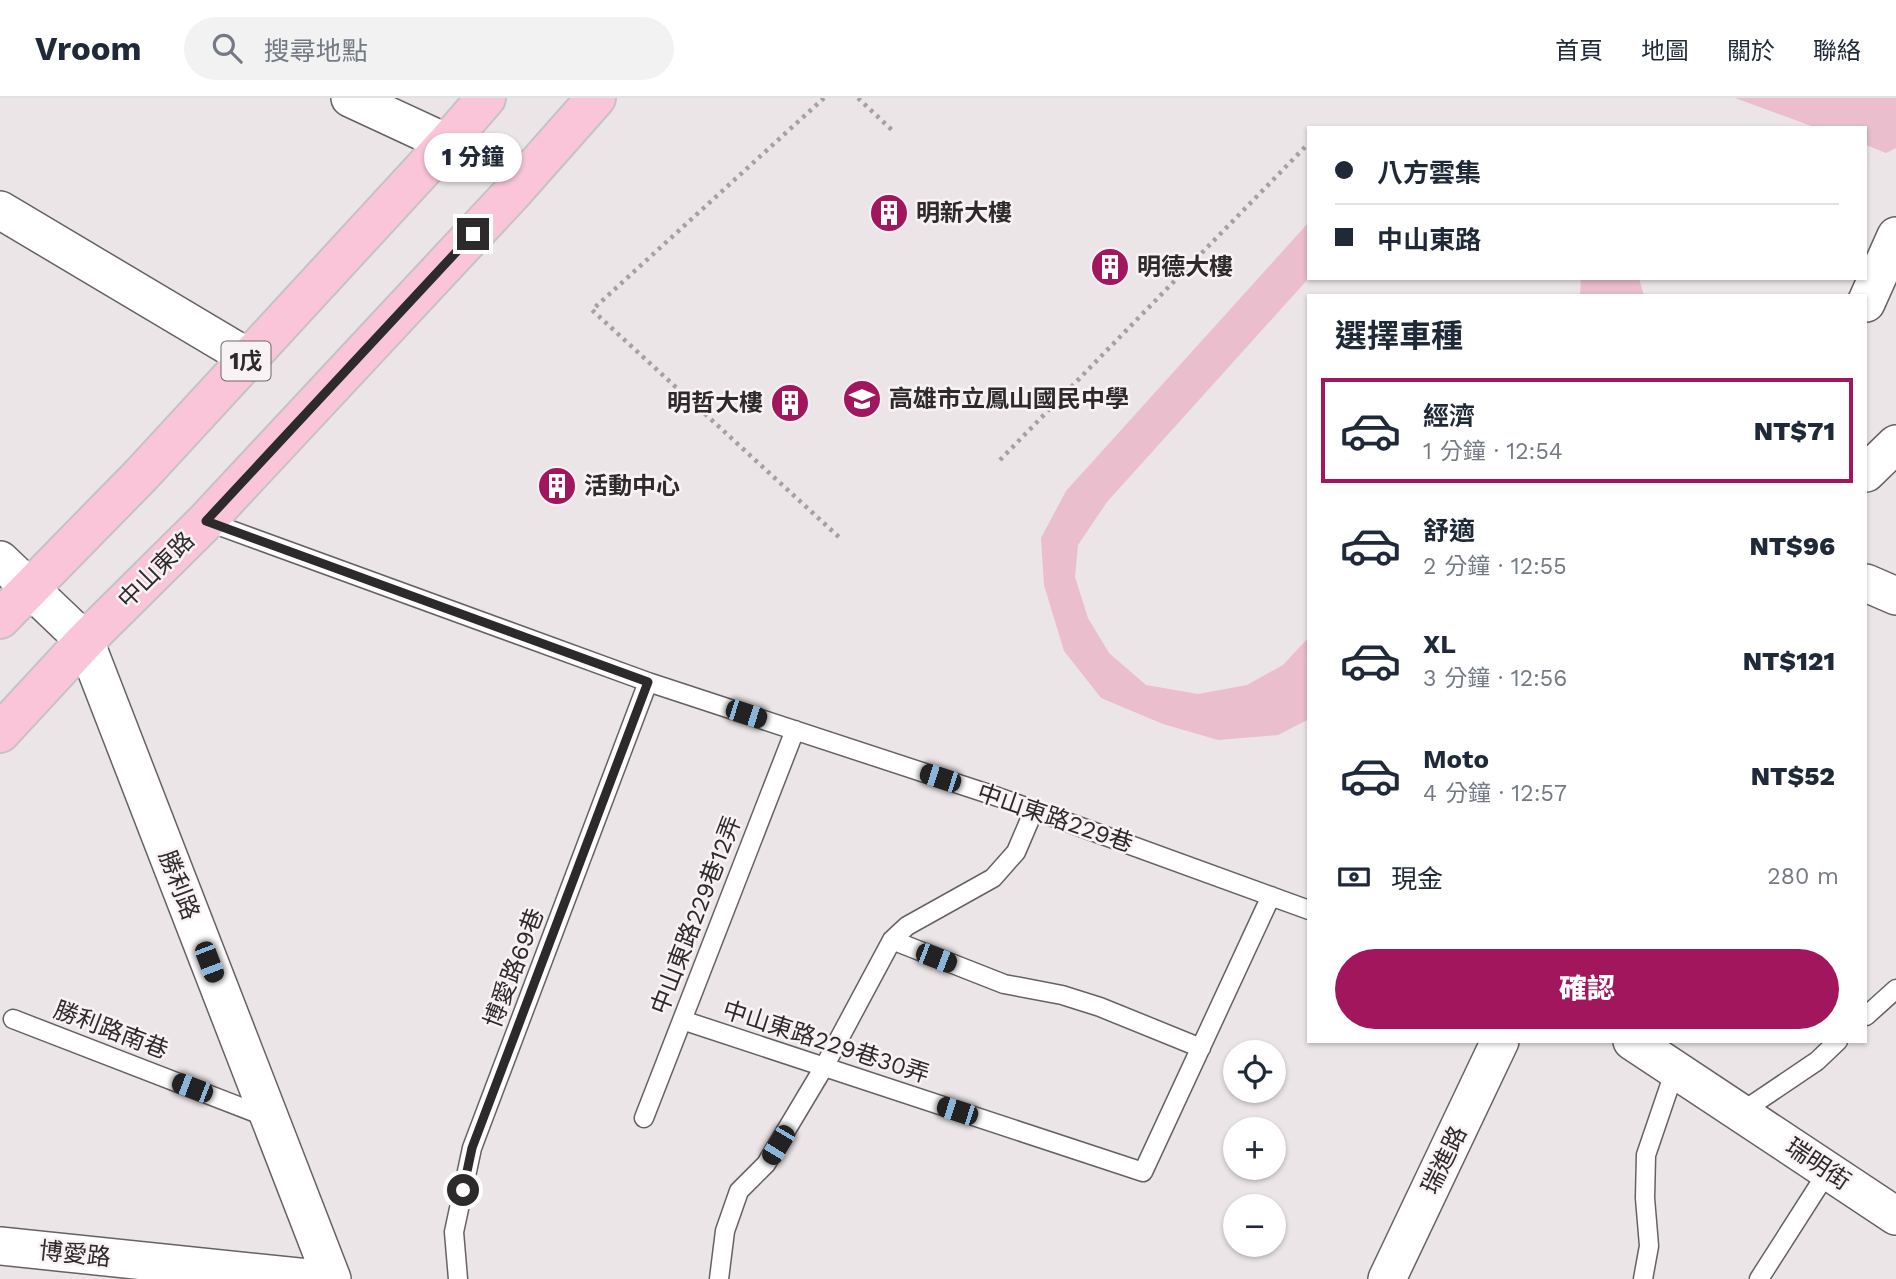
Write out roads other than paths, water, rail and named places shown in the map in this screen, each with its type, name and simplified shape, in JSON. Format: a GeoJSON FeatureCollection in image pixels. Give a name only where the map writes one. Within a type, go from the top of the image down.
{"type":"FeatureCollection","features":[{"type":"Feature","properties":{"kind":"main road","name":"1戊"},"geometry":{"type":"LineString","coordinates":[[0,619],[142,474],[486,98]]}},
{"type":"Feature","properties":{"kind":"main road","name":"中山東路"},"geometry":{"type":"LineString","coordinates":[[0,733],[85,641],[206,521],[512,193],[596,98]]}},
{"type":"Feature","properties":{"kind":"street"},"geometry":{"type":"LineString","coordinates":[[350,98],[447,143]]}},
{"type":"Feature","properties":{"kind":"street"},"geometry":{"type":"LineString","coordinates":[[0,210],[249,358]]}},
{"type":"Feature","properties":{"kind":"street"},"geometry":{"type":"LineString","coordinates":[[1867,301],[1896,236]]}},
{"type":"Feature","properties":{"kind":"street"},"geometry":{"type":"LineString","coordinates":[[1867,471],[1896,444]]}},
{"type":"Feature","properties":{"kind":"street","name":"勝利路"},"geometry":{"type":"LineString","coordinates":[[0,560],[85,641],[332,1279]]}},
{"type":"Feature","properties":{"kind":"street"},"geometry":{"type":"LineString","coordinates":[[1867,583],[1896,596]]}},
{"type":"Feature","properties":{"kind":"street","name":"瑞進路"},"geometry":{"type":"LineString","coordinates":[[1387,1279],[1499,1043]]}},
{"type":"Feature","properties":{"kind":"street"},"geometry":{"type":"LineString","coordinates":[[1635,1043],[1740,1113]]}},
{"type":"Feature","properties":{"kind":"street","name":"瑞明街"},"geometry":{"type":"LineString","coordinates":[[1740,1113],[1896,1216]]}},
{"type":"Feature","properties":{"kind":"street","name":"博愛路"},"geometry":{"type":"LineString","coordinates":[[0,1245],[318,1279]]}},
{"type":"Feature","properties":{"kind":"lane","name":"中山東路229巷"},"geometry":{"type":"LineString","coordinates":[[206,521],[648,682],[1034,810],[1307,909]]}},
{"type":"Feature","properties":{"kind":"lane","name":"博愛路69巷"},"geometry":{"type":"LineString","coordinates":[[458,1279],[454,1232],[472,1148],[648,682]]}},
{"type":"Feature","properties":{"kind":"lane","name":"中山東路229巷12弄"},"geometry":{"type":"LineString","coordinates":[[644,1118],[794,730]]}},
{"type":"Feature","properties":{"kind":"lane"},"geometry":{"type":"LineString","coordinates":[[719,1279],[725,1231],[739,1191],[766,1164],[824,1067],[891,940],[907,926],[993,878],[1016,852],[1034,810]]}},
{"type":"Feature","properties":{"kind":"lane","name":"中山東路229巷30弄"},"geometry":{"type":"LineString","coordinates":[[682,1020],[1143,1172],[1272,896]]}},
{"type":"Feature","properties":{"kind":"lane"},"geometry":{"type":"LineString","coordinates":[[891,940],[1004,984],[1062,995],[1100,1007],[1201,1048]]}},
{"type":"Feature","properties":{"kind":"lane"},"geometry":{"type":"LineString","coordinates":[[1867,1015],[1896,989]]}},
{"type":"Feature","properties":{"kind":"lane","name":"勝利路南巷"},"geometry":{"type":"LineString","coordinates":[[13,1018],[269,1118]]}},
{"type":"Feature","properties":{"kind":"lane"},"geometry":{"type":"LineString","coordinates":[[1740,1113],[1817,1060],[1836,1043]]}},
{"type":"Feature","properties":{"kind":"lane"},"geometry":{"type":"LineString","coordinates":[[1643,1279],[1649,1246],[1645,1198],[1646,1155],[1675,1070]]}},
{"type":"Feature","properties":{"kind":"lane"},"geometry":{"type":"LineString","coordinates":[[1759,1279],[1828,1171]]}},
{"type":"Feature","properties":{"kind":"place","name":"明新大樓"},"geometry":{"type":"Point","coordinates":[889,213]}},
{"type":"Feature","properties":{"kind":"place","name":"明德大樓"},"geometry":{"type":"Point","coordinates":[1110,267]}},
{"type":"Feature","properties":{"kind":"place","name":"高雄市立鳳山國民中學"},"geometry":{"type":"Point","coordinates":[862,399]}},
{"type":"Feature","properties":{"kind":"place","name":"明哲大樓"},"geometry":{"type":"Point","coordinates":[790,403]}},
{"type":"Feature","properties":{"kind":"place","name":"活動中心"},"geometry":{"type":"Point","coordinates":[557,486]}}]}
